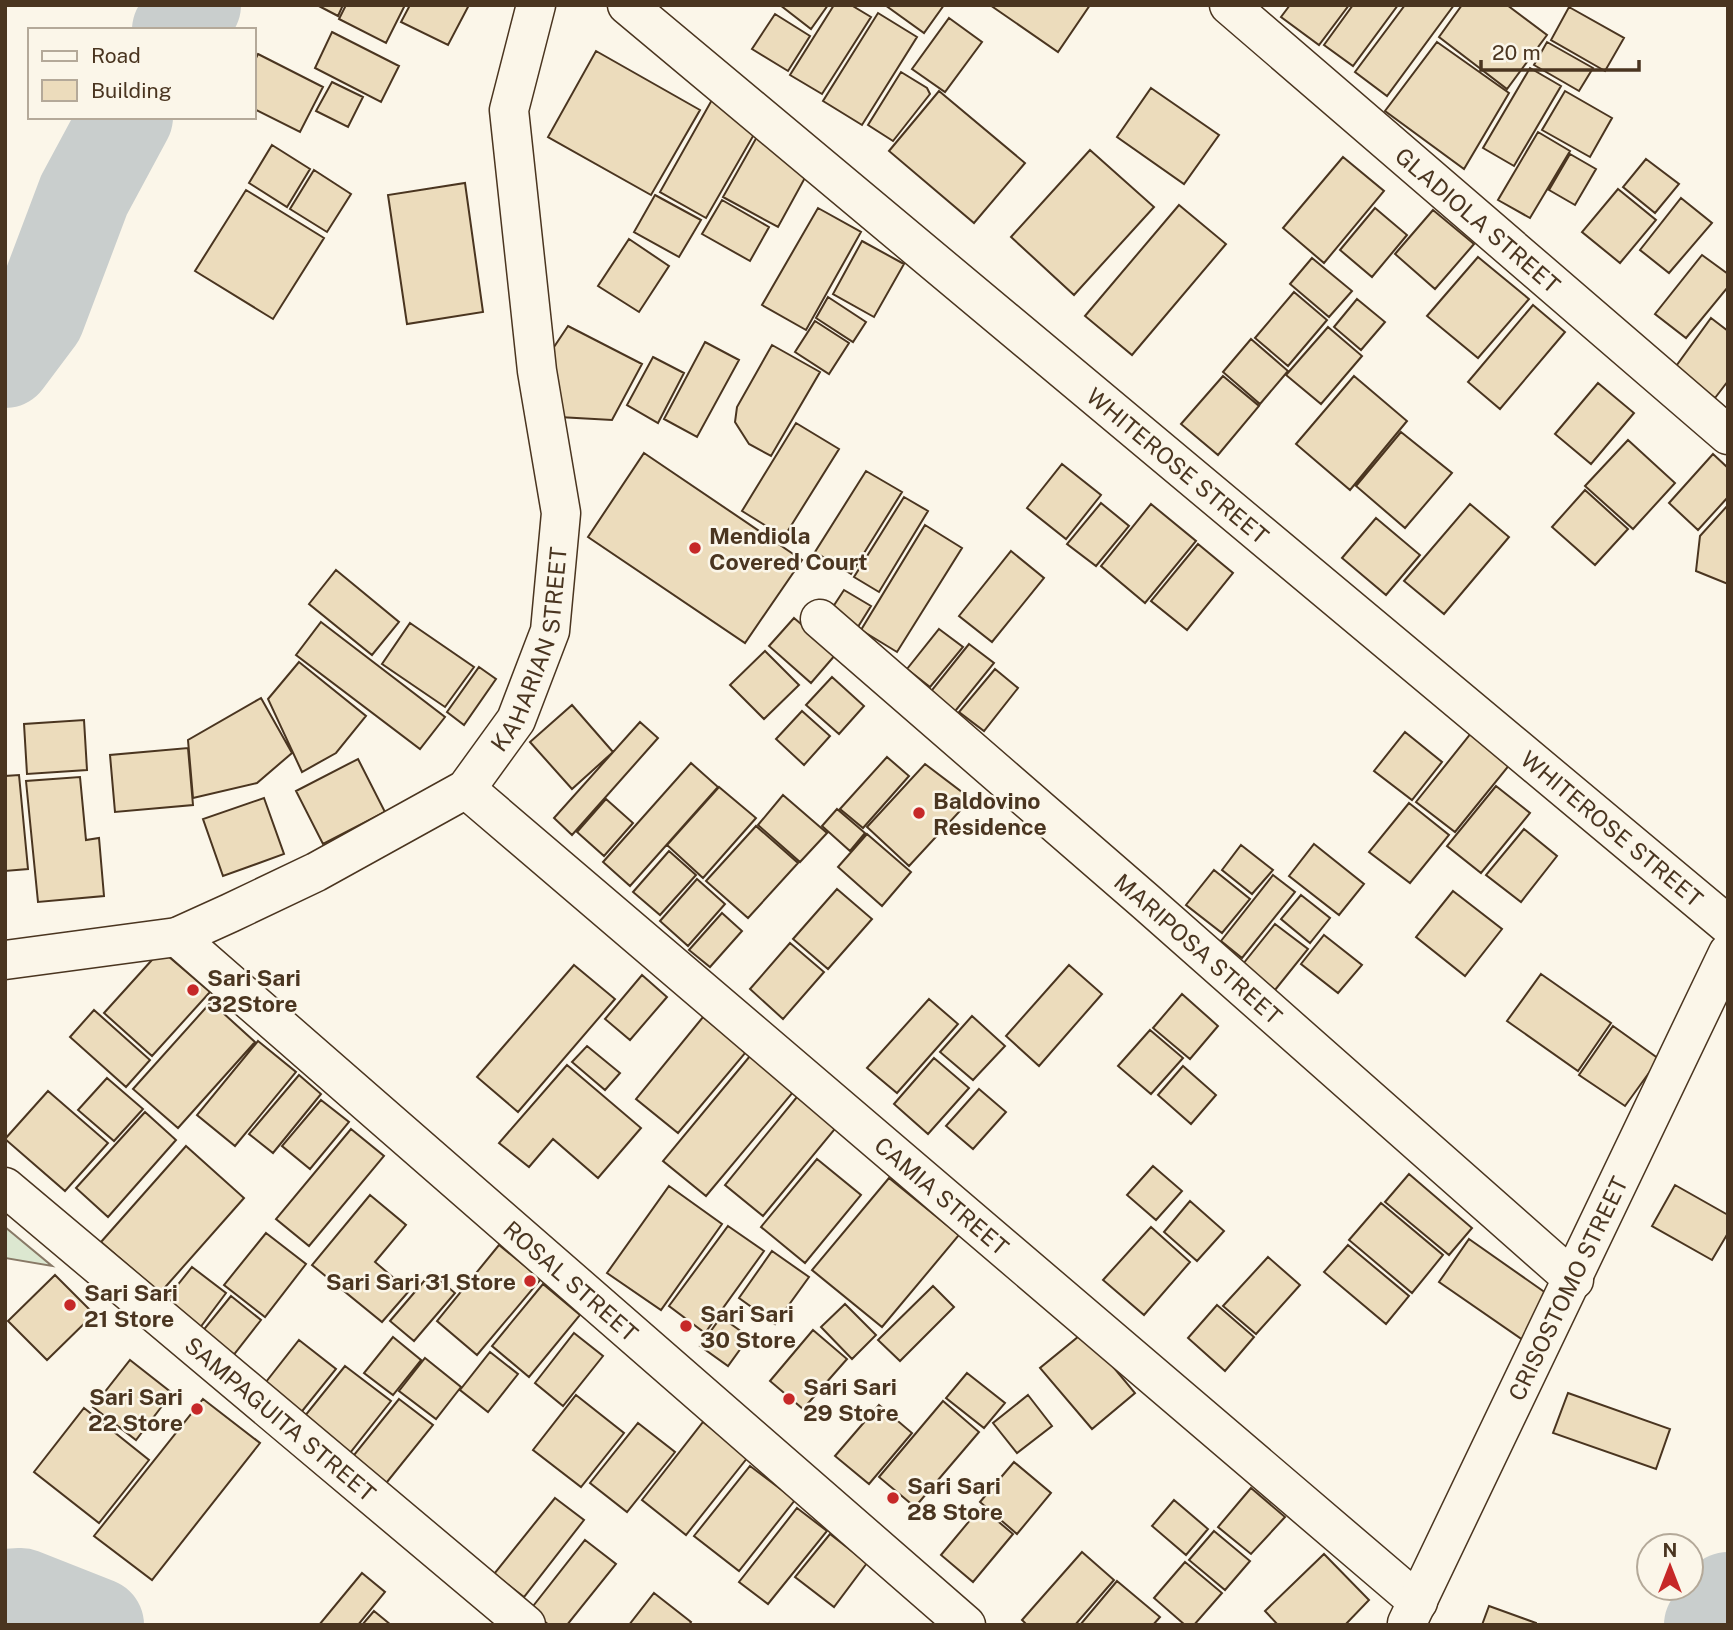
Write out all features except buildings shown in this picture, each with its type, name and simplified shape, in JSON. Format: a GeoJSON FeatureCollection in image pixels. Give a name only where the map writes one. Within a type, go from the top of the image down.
{"type":"FeatureCollection","features":[{"type":"Feature","properties":{"kind":"street","name":"KAHARIAN STREET"},"geometry":{"type":"LineString","coordinates":[[5,960],[177,937],[316,872],[466,789],[516,720],[550,631],[561,513],[537,371],[509,110],[536,5]]}},
{"type":"Feature","properties":{"kind":"street","name":"WHITEROSE STREET"},"geometry":{"type":"LineString","coordinates":[[627,5],[1728,925]]}},
{"type":"Feature","properties":{"kind":"street","name":"GLADIOLA STREET"},"geometry":{"type":"LineString","coordinates":[[1229,5],[1728,435]]}},
{"type":"Feature","properties":{"kind":"street","name":"MARIPOSA STREET"},"geometry":{"type":"LineString","coordinates":[[820,619],[1146,901],[1574,1280]]}},
{"type":"Feature","properties":{"kind":"street","name":"CAMIA STREET"},"geometry":{"type":"LineString","coordinates":[[466,789],[1412,1614]]}},
{"type":"Feature","properties":{"kind":"street","name":"ROSAL STREET"},"geometry":{"type":"LineString","coordinates":[[177,937],[966,1625]]}},
{"type":"Feature","properties":{"kind":"street","name":"CRISOSTOMO STREET"},"geometry":{"type":"LineString","coordinates":[[1412,1614],[1574,1280],[1716,1013],[1728,953]]}},
{"type":"Feature","properties":{"kind":"street","name":"SAMPAGUITA STREET"},"geometry":{"type":"LineString","coordinates":[[5,1187],[526,1625]]}},
{"type":"Feature","properties":{"kind":"green space"},"geometry":{"type":"Polygon","coordinates":[[[5,1227],[52,1266],[5,1258],[5,1227]]]}},
{"type":"Feature","properties":{"kind":"waterway"},"geometry":{"type":"LineString","coordinates":[[180,28],[194,5]]}},
{"type":"Feature","properties":{"kind":"waterway"},"geometry":{"type":"LineString","coordinates":[[5,361],[38,317],[84,195],[125,119]]}},
{"type":"Feature","properties":{"kind":"waterway"},"geometry":{"type":"LineString","coordinates":[[5,1596],[21,1595],[97,1625]]}},
{"type":"Feature","properties":{"kind":"waterway"},"geometry":{"type":"LineString","coordinates":[[1711,1625],[1728,1599]]}},
{"type":"Feature","properties":{"kind":"place","name":"Mendiola Covered Court"},"geometry":{"type":"Point","coordinates":[695,548]}},
{"type":"Feature","properties":{"kind":"place","name":"Baldovino Residence"},"geometry":{"type":"Point","coordinates":[919,813]}},
{"type":"Feature","properties":{"kind":"place","name":"Sari Sari 32Store"},"geometry":{"type":"Point","coordinates":[193,990]}},
{"type":"Feature","properties":{"kind":"place","name":"Sari Sari 31 Store"},"geometry":{"type":"Point","coordinates":[530,1281]}},
{"type":"Feature","properties":{"kind":"place","name":"Sari Sari 21 Store"},"geometry":{"type":"Point","coordinates":[70,1305]}},
{"type":"Feature","properties":{"kind":"place","name":"Sari Sari 30 Store"},"geometry":{"type":"Point","coordinates":[686,1326]}},
{"type":"Feature","properties":{"kind":"place","name":"Sari Sari 29 Store"},"geometry":{"type":"Point","coordinates":[789,1399]}},
{"type":"Feature","properties":{"kind":"place","name":"Sari Sari 22 Store"},"geometry":{"type":"Point","coordinates":[197,1409]}},
{"type":"Feature","properties":{"kind":"place","name":"Sari Sari 28 Store"},"geometry":{"type":"Point","coordinates":[893,1498]}}]}
